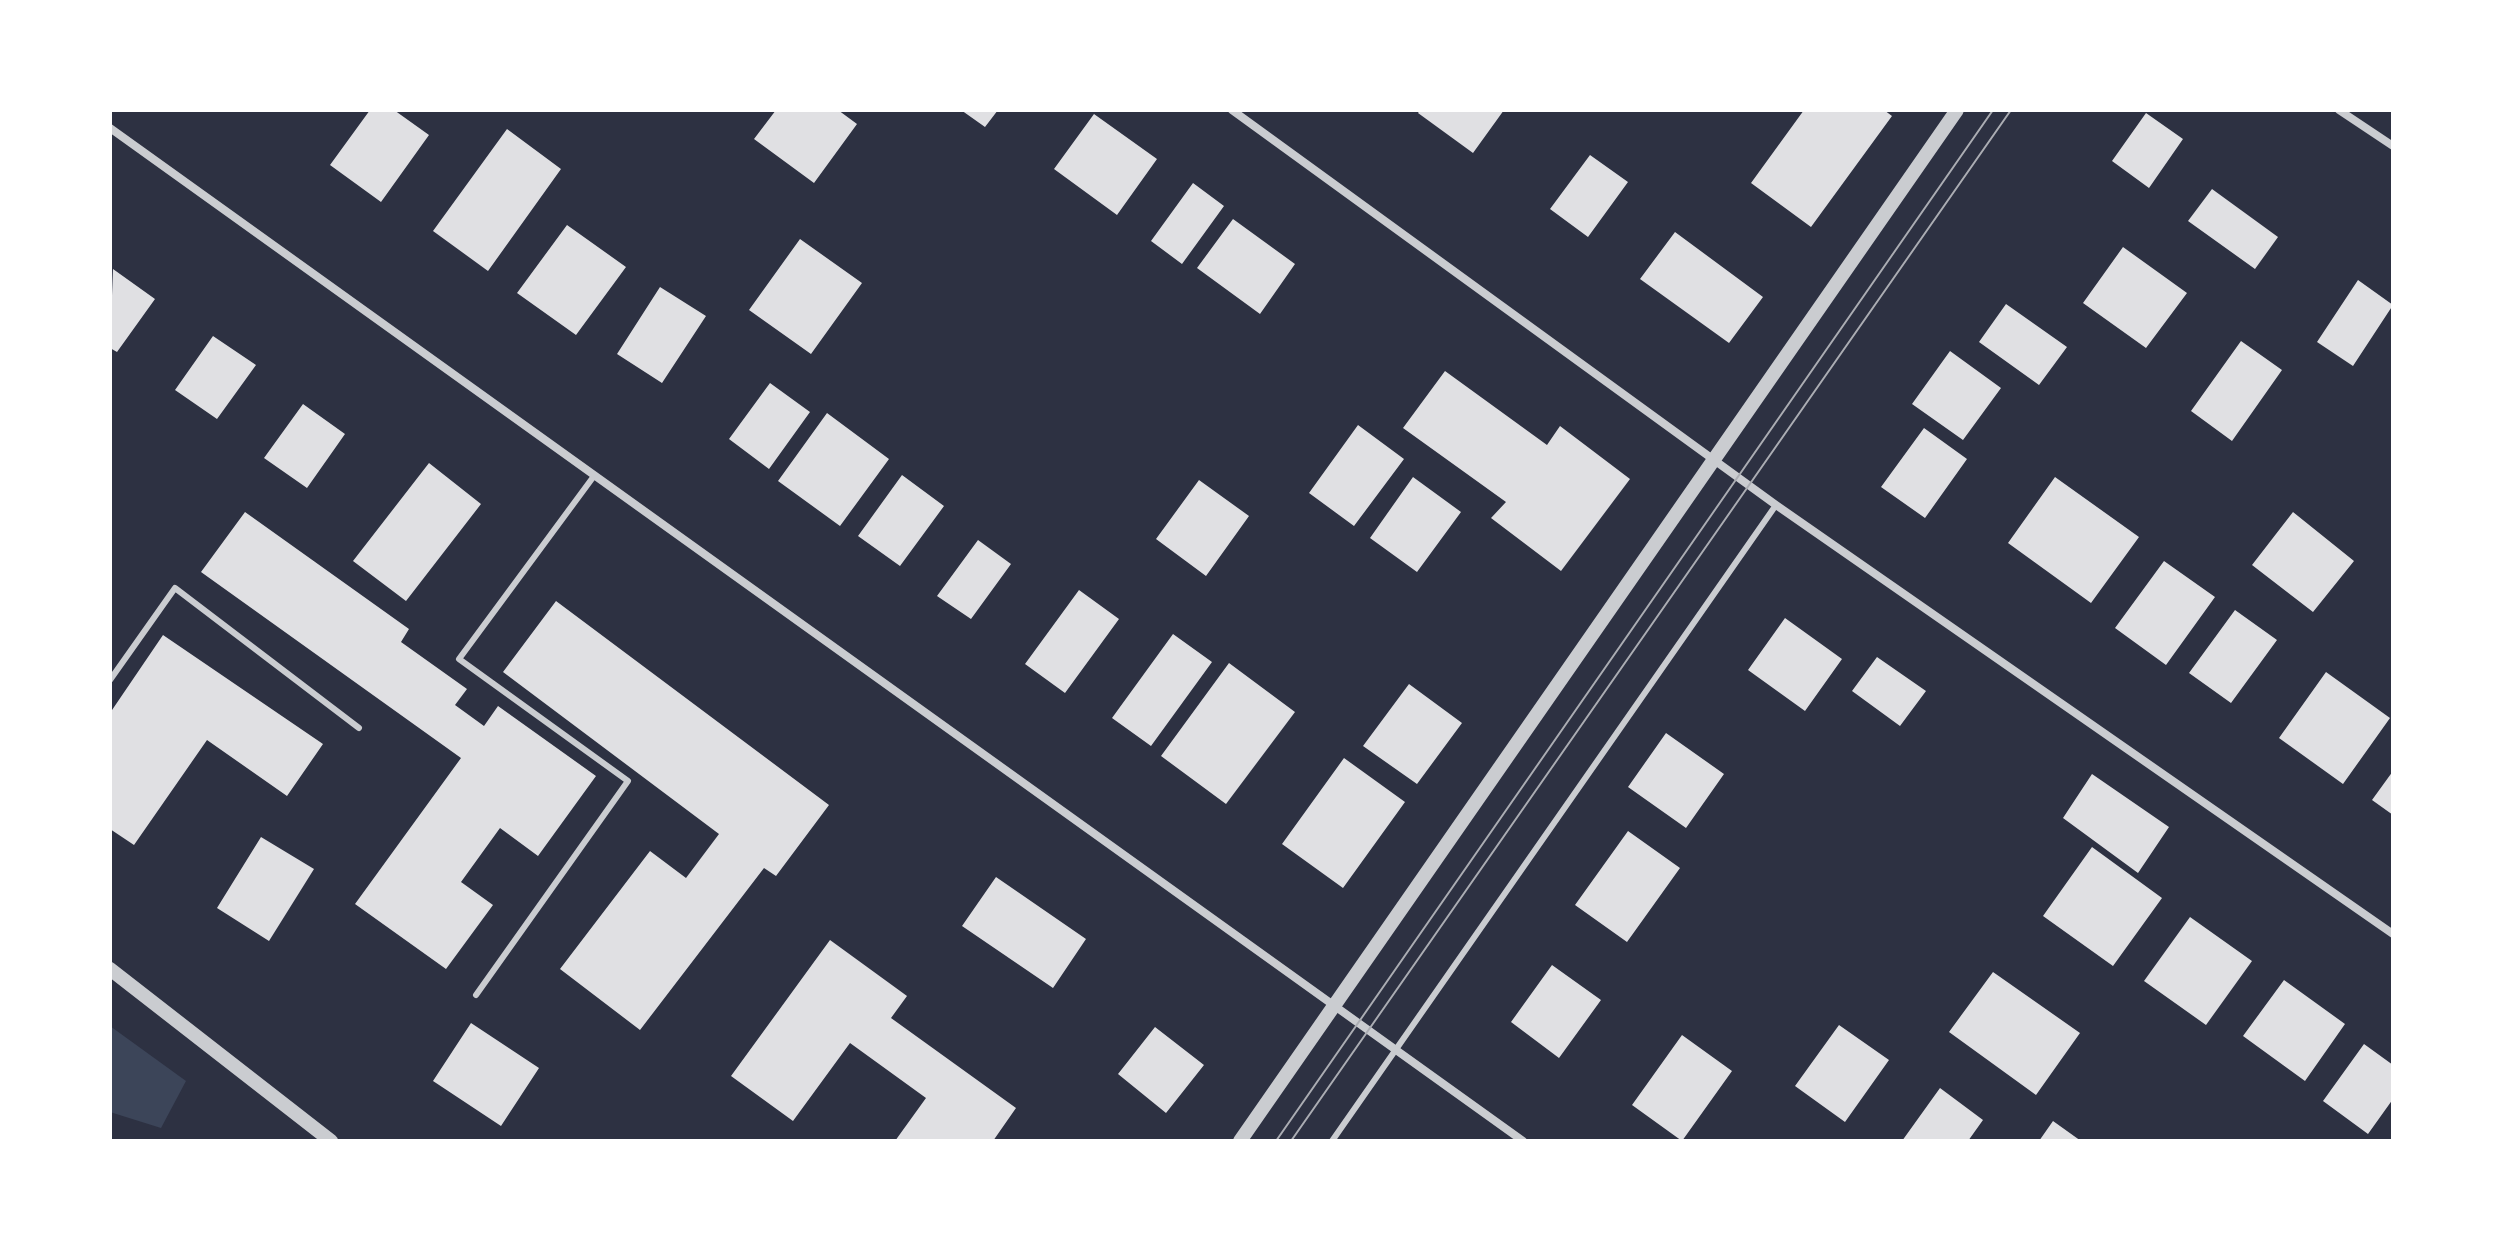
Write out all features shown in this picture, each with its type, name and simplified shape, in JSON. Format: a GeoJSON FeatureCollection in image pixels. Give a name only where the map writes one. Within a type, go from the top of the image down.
{"type":"FeatureCollection","features":[{"type":"Feature","properties":{"kind":"street"},"geometry":{"type":"LineString","coordinates":[[1232,110],[1776,505],[2393,934]]}},
{"type":"Feature","properties":{"kind":"street"},"geometry":{"type":"LineString","coordinates":[[1240,1141],[1957,110]]}},
{"type":"Feature","properties":{"kind":"street"},"geometry":{"type":"LineString","coordinates":[[2339,110],[2393,146]]}},
{"type":"Feature","properties":{"kind":"street"},"geometry":{"type":"LineString","coordinates":[[110,128],[1523,1141]]}},
{"type":"Feature","properties":{"kind":"street"},"geometry":{"type":"LineString","coordinates":[[110,969],[331,1141]]}},
{"type":"Feature","properties":{"kind":"lane"},"geometry":{"type":"LineString","coordinates":[[476,995],[628,781],[459,659],[594,476]]}},
{"type":"Feature","properties":{"kind":"lane"},"geometry":{"type":"LineString","coordinates":[[1332,1141],[1776,505]]}},
{"type":"Feature","properties":{"kind":"lane"},"geometry":{"type":"LineString","coordinates":[[110,680],[175,588],[359,728]]}},
{"type":"Feature","properties":{"kind":"shaded area"},"geometry":{"type":"Polygon","coordinates":[[[110,1026],[186,1081],[161,1128],[110,1112],[110,1026]]]}},
{"type":"Feature","properties":{"kind":"building"},"geometry":{"type":"Polygon","coordinates":[[[370,110],[394,110],[429,135],[381,202],[330,165],[370,110]]]}},
{"type":"Feature","properties":{"kind":"building"},"geometry":{"type":"Polygon","coordinates":[[[776,110],[838,110],[857,124],[814,183],[754,139],[776,110]]]}},
{"type":"Feature","properties":{"kind":"building"},"geometry":{"type":"Polygon","coordinates":[[[961,110],[998,110],[985,127],[961,110]]]}},
{"type":"Feature","properties":{"kind":"building"},"geometry":{"type":"Polygon","coordinates":[[[1420,110],[1504,110],[1473,153],[1418,113],[1420,110]]]}},
{"type":"Feature","properties":{"kind":"building"},"geometry":{"type":"Polygon","coordinates":[[[1804,110],[1884,110],[1892,116],[1811,227],[1751,183],[1804,110]]]}},
{"type":"Feature","properties":{"kind":"building"},"geometry":{"type":"Polygon","coordinates":[[[2146,113],[2183,139],[2149,188],[2112,161],[2146,113]]]}},
{"type":"Feature","properties":{"kind":"building"},"geometry":{"type":"Polygon","coordinates":[[[1094,114],[1157,159],[1117,215],[1054,169],[1094,114]]]}},
{"type":"Feature","properties":{"kind":"building"},"geometry":{"type":"Polygon","coordinates":[[[507,129],[561,169],[488,271],[433,231],[507,129]]]}},
{"type":"Feature","properties":{"kind":"building"},"geometry":{"type":"Polygon","coordinates":[[[1590,155],[1628,182],[1588,237],[1550,209],[1590,155]]]}},
{"type":"Feature","properties":{"kind":"building"},"geometry":{"type":"Polygon","coordinates":[[[1193,183],[1224,206],[1182,264],[1151,241],[1193,183]]]}},
{"type":"Feature","properties":{"kind":"building"},"geometry":{"type":"Polygon","coordinates":[[[2212,189],[2278,237],[2255,269],[2188,221],[2212,189]]]}},
{"type":"Feature","properties":{"kind":"building"},"geometry":{"type":"Polygon","coordinates":[[[1233,219],[1295,264],[1260,314],[1197,268],[1233,219]]]}},
{"type":"Feature","properties":{"kind":"building"},"geometry":{"type":"Polygon","coordinates":[[[567,225],[626,267],[576,335],[517,293],[567,225]]]}},
{"type":"Feature","properties":{"kind":"building"},"geometry":{"type":"Polygon","coordinates":[[[1675,232],[1763,297],[1729,343],[1640,279],[1675,232]]]}},
{"type":"Feature","properties":{"kind":"building"},"geometry":{"type":"Polygon","coordinates":[[[800,239],[862,283],[811,354],[749,310],[800,239]]]}},
{"type":"Feature","properties":{"kind":"building"},"geometry":{"type":"Polygon","coordinates":[[[2123,247],[2187,293],[2146,348],[2083,303],[2123,247]]]}},
{"type":"Feature","properties":{"kind":"building"},"geometry":{"type":"Polygon","coordinates":[[[113,269],[155,299],[117,352],[110,348],[113,269]]]}},
{"type":"Feature","properties":{"kind":"building"},"geometry":{"type":"Polygon","coordinates":[[[2358,280],[2393,305],[2353,366],[2317,342],[2358,280]]]}},
{"type":"Feature","properties":{"kind":"building"},"geometry":{"type":"Polygon","coordinates":[[[660,287],[706,316],[662,383],[617,354],[660,287]]]}},
{"type":"Feature","properties":{"kind":"building"},"geometry":{"type":"Polygon","coordinates":[[[2006,304],[2067,347],[2039,385],[1979,342],[2006,304]]]}},
{"type":"Feature","properties":{"kind":"building"},"geometry":{"type":"Polygon","coordinates":[[[213,336],[256,365],[217,419],[175,390],[213,336]]]}},
{"type":"Feature","properties":{"kind":"building"},"geometry":{"type":"Polygon","coordinates":[[[2241,341],[2282,370],[2232,441],[2191,411],[2241,341]]]}},
{"type":"Feature","properties":{"kind":"building"},"geometry":{"type":"Polygon","coordinates":[[[1950,351],[2001,388],[1963,440],[1912,404],[1950,351]]]}},
{"type":"Feature","properties":{"kind":"building"},"geometry":{"type":"Polygon","coordinates":[[[1445,371],[1547,445],[1560,426],[1630,479],[1561,571],[1491,518],[1506,502],[1403,428],[1445,371]]]}},
{"type":"Feature","properties":{"kind":"building"},"geometry":{"type":"Polygon","coordinates":[[[770,383],[810,412],[769,469],[729,439],[770,383]]]}},
{"type":"Feature","properties":{"kind":"building"},"geometry":{"type":"Polygon","coordinates":[[[303,404],[345,434],[307,488],[264,458],[303,404]]]}},
{"type":"Feature","properties":{"kind":"building"},"geometry":{"type":"Polygon","coordinates":[[[827,413],[889,459],[840,526],[778,481],[827,413]]]}},
{"type":"Feature","properties":{"kind":"building"},"geometry":{"type":"Polygon","coordinates":[[[1358,425],[1404,459],[1354,526],[1309,493],[1358,425]]]}},
{"type":"Feature","properties":{"kind":"building"},"geometry":{"type":"Polygon","coordinates":[[[1924,428],[1967,459],[1925,518],[1881,487],[1924,428]]]}},
{"type":"Feature","properties":{"kind":"building"},"geometry":{"type":"Polygon","coordinates":[[[429,463],[481,504],[406,601],[353,561],[429,463]]]}},
{"type":"Feature","properties":{"kind":"building"},"geometry":{"type":"Polygon","coordinates":[[[902,475],[944,506],[900,566],[858,536],[902,475]]]}},
{"type":"Feature","properties":{"kind":"building"},"geometry":{"type":"Polygon","coordinates":[[[1413,477],[1461,512],[1417,572],[1370,538],[1413,477]]]}},
{"type":"Feature","properties":{"kind":"building"},"geometry":{"type":"Polygon","coordinates":[[[2055,477],[2139,537],[2091,603],[2008,543],[2055,477]]]}},
{"type":"Feature","properties":{"kind":"building"},"geometry":{"type":"Polygon","coordinates":[[[1199,480],[1249,516],[1206,576],[1156,539],[1199,480]]]}},
{"type":"Feature","properties":{"kind":"building"},"geometry":{"type":"Polygon","coordinates":[[[245,512],[409,629],[401,642],[467,689],[455,705],[484,726],[498,706],[596,776],[538,856],[500,828],[461,882],[493,905],[446,969],[355,904],[461,758],[201,572],[245,512]]]}},
{"type":"Feature","properties":{"kind":"building"},"geometry":{"type":"Polygon","coordinates":[[[2293,512],[2354,561],[2313,612],[2252,565],[2293,512]]]}},
{"type":"Feature","properties":{"kind":"building"},"geometry":{"type":"Polygon","coordinates":[[[978,540],[1011,564],[971,619],[937,596],[978,540]]]}},
{"type":"Feature","properties":{"kind":"building"},"geometry":{"type":"Polygon","coordinates":[[[2164,561],[2215,597],[2166,665],[2115,628],[2164,561]]]}},
{"type":"Feature","properties":{"kind":"building"},"geometry":{"type":"Polygon","coordinates":[[[1079,590],[1119,619],[1065,693],[1025,664],[1079,590]]]}},
{"type":"Feature","properties":{"kind":"building"},"geometry":{"type":"Polygon","coordinates":[[[556,601],[829,805],[776,876],[764,868],[640,1030],[560,969],[650,851],[686,878],[719,834],[503,672],[556,601]]]}},
{"type":"Feature","properties":{"kind":"building"},"geometry":{"type":"Polygon","coordinates":[[[2235,610],[2277,640],[2231,703],[2189,673],[2235,610]]]}},
{"type":"Feature","properties":{"kind":"building"},"geometry":{"type":"Polygon","coordinates":[[[1785,618],[1842,659],[1805,711],[1748,670],[1785,618]]]}},
{"type":"Feature","properties":{"kind":"building"},"geometry":{"type":"Polygon","coordinates":[[[1173,634],[1212,662],[1151,746],[1112,718],[1173,634]]]}},
{"type":"Feature","properties":{"kind":"building"},"geometry":{"type":"Polygon","coordinates":[[[163,635],[323,744],[287,796],[207,740],[134,845],[110,829],[110,713],[163,635]]]}},
{"type":"Feature","properties":{"kind":"building"},"geometry":{"type":"Polygon","coordinates":[[[1877,657],[1926,691],[1900,726],[1852,691],[1877,657]]]}},
{"type":"Feature","properties":{"kind":"building"},"geometry":{"type":"Polygon","coordinates":[[[1229,663],[1295,712],[1226,804],[1161,756],[1229,663]]]}},
{"type":"Feature","properties":{"kind":"building"},"geometry":{"type":"Polygon","coordinates":[[[2326,672],[2390,718],[2343,784],[2279,738],[2326,672]]]}},
{"type":"Feature","properties":{"kind":"building"},"geometry":{"type":"Polygon","coordinates":[[[1409,684],[1462,723],[1417,784],[1363,746],[1409,684]]]}},
{"type":"Feature","properties":{"kind":"building"},"geometry":{"type":"Polygon","coordinates":[[[1666,733],[1724,774],[1686,828],[1628,787],[1666,733]]]}},
{"type":"Feature","properties":{"kind":"building"},"geometry":{"type":"Polygon","coordinates":[[[1344,758],[1405,802],[1343,888],[1282,844],[1344,758]]]}},
{"type":"Feature","properties":{"kind":"building"},"geometry":{"type":"Polygon","coordinates":[[[2393,771],[2393,815],[2372,800],[2393,771]]]}},
{"type":"Feature","properties":{"kind":"building"},"geometry":{"type":"Polygon","coordinates":[[[2092,774],[2169,827],[2138,873],[2063,818],[2092,774]]]}},
{"type":"Feature","properties":{"kind":"building"},"geometry":{"type":"Polygon","coordinates":[[[1628,831],[1680,868],[1627,942],[1575,905],[1628,831]]]}},
{"type":"Feature","properties":{"kind":"building"},"geometry":{"type":"Polygon","coordinates":[[[261,837],[314,869],[269,941],[217,908],[261,837]]]}},
{"type":"Feature","properties":{"kind":"building"},"geometry":{"type":"Polygon","coordinates":[[[2092,847],[2162,898],[2113,966],[2043,916],[2092,847]]]}},
{"type":"Feature","properties":{"kind":"building"},"geometry":{"type":"Polygon","coordinates":[[[996,877],[1086,939],[1053,988],[962,926],[996,877]]]}},
{"type":"Feature","properties":{"kind":"building"},"geometry":{"type":"Polygon","coordinates":[[[2190,917],[2252,961],[2206,1025],[2144,981],[2190,917]]]}},
{"type":"Feature","properties":{"kind":"building"},"geometry":{"type":"Polygon","coordinates":[[[830,940],[907,996],[891,1018],[1016,1108],[993,1141],[895,1141],[926,1098],[850,1043],[793,1121],[731,1076],[830,940]]]}},
{"type":"Feature","properties":{"kind":"building"},"geometry":{"type":"Polygon","coordinates":[[[1552,965],[1601,1000],[1559,1058],[1511,1022],[1552,965]]]}},
{"type":"Feature","properties":{"kind":"building"},"geometry":{"type":"Polygon","coordinates":[[[1993,972],[2080,1033],[2036,1095],[1949,1032],[1993,972]]]}},
{"type":"Feature","properties":{"kind":"building"},"geometry":{"type":"Polygon","coordinates":[[[2284,980],[2345,1024],[2305,1081],[2243,1036],[2284,980]]]}},
{"type":"Feature","properties":{"kind":"building"},"geometry":{"type":"Polygon","coordinates":[[[471,1023],[539,1068],[501,1126],[433,1081],[471,1023]]]}},
{"type":"Feature","properties":{"kind":"building"},"geometry":{"type":"Polygon","coordinates":[[[1839,1025],[1889,1060],[1845,1122],[1795,1086],[1839,1025]]]}},
{"type":"Feature","properties":{"kind":"building"},"geometry":{"type":"Polygon","coordinates":[[[1155,1027],[1204,1065],[1166,1113],[1118,1074],[1155,1027]]]}},
{"type":"Feature","properties":{"kind":"building"},"geometry":{"type":"Polygon","coordinates":[[[1682,1035],[1732,1071],[1682,1141],[1632,1105],[1682,1035]]]}},
{"type":"Feature","properties":{"kind":"building"},"geometry":{"type":"Polygon","coordinates":[[[2364,1044],[2393,1065],[2393,1099],[2368,1134],[2323,1101],[2364,1044]]]}},
{"type":"Feature","properties":{"kind":"building"},"geometry":{"type":"Polygon","coordinates":[[[1940,1088],[1983,1120],[1968,1141],[1902,1141],[1940,1088]]]}},
{"type":"Feature","properties":{"kind":"building"},"geometry":{"type":"Polygon","coordinates":[[[2053,1121],[2081,1141],[2039,1141],[2053,1121]]]}},
{"type":"Feature","properties":{"kind":"tram line"},"geometry":{"type":"LineString","coordinates":[[1276,1141],[1993,110]]}},
{"type":"Feature","properties":{"kind":"tram line"},"geometry":{"type":"LineString","coordinates":[[1291,1141],[2011,110]]}}]}
